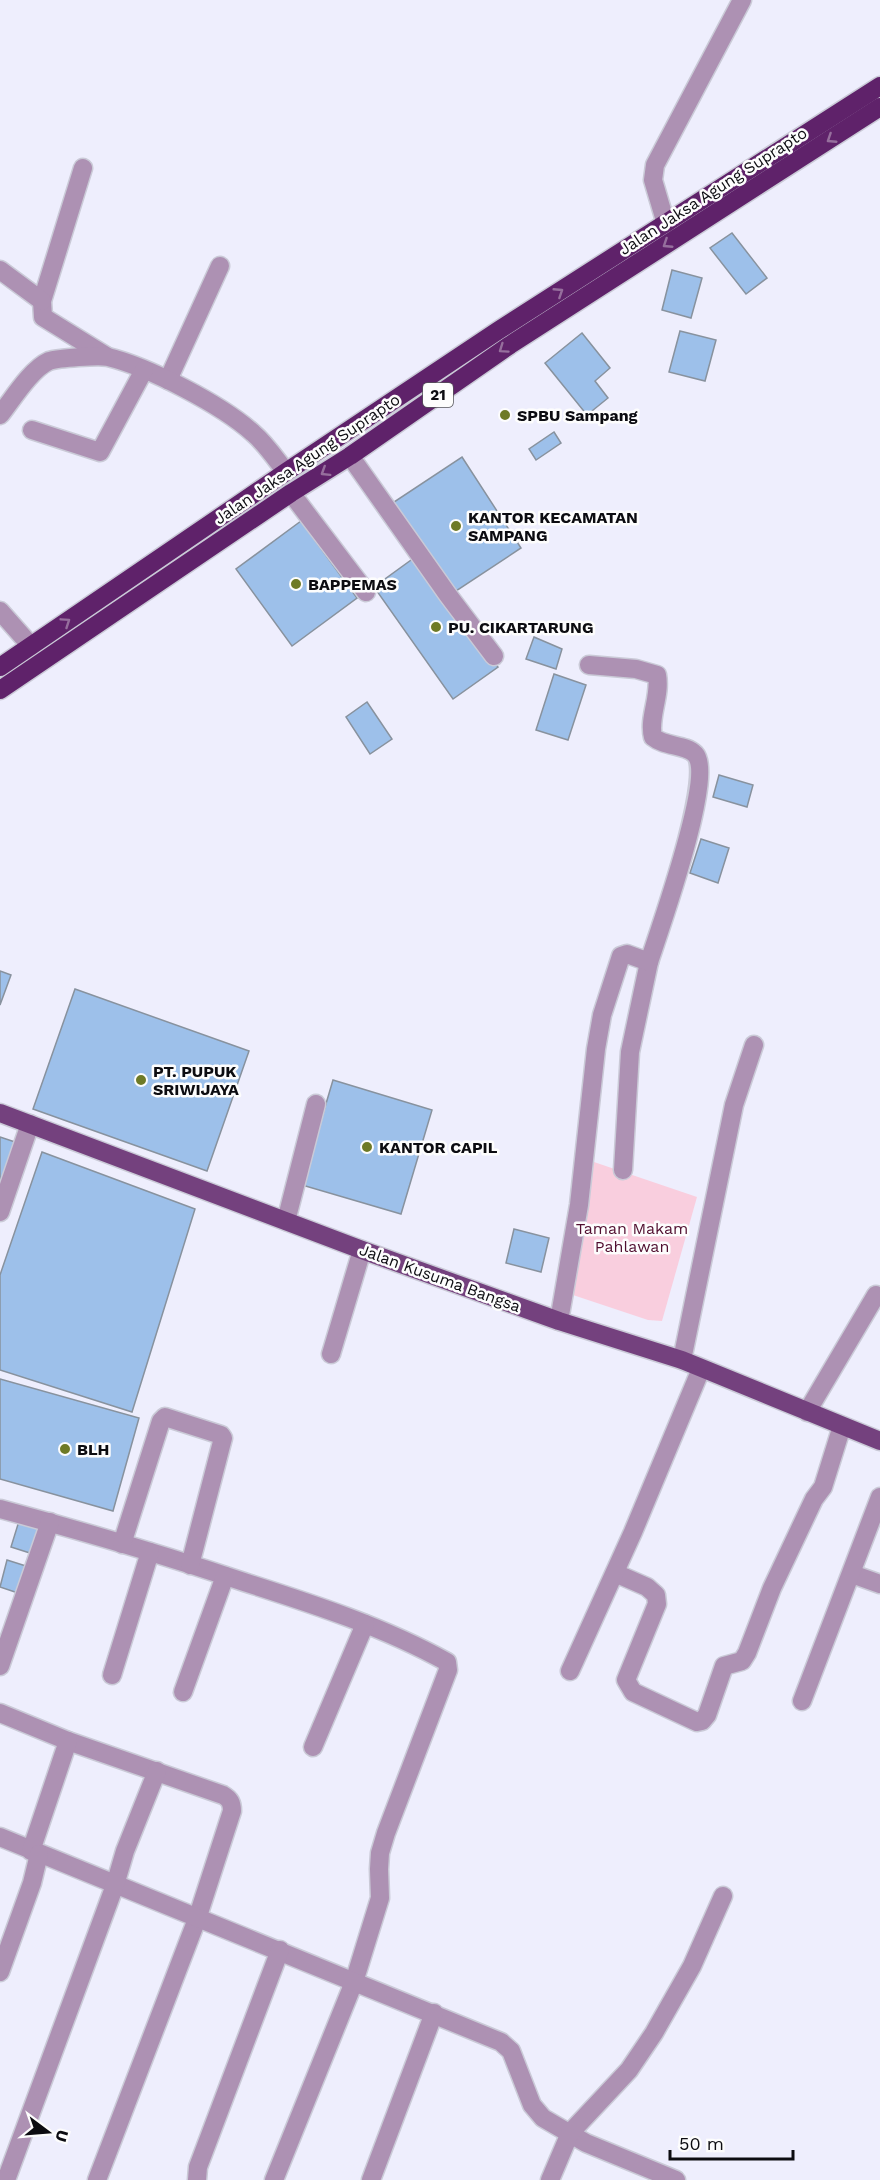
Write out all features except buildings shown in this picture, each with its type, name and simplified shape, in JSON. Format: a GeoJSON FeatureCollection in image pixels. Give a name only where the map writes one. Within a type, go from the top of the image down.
{"type":"FeatureCollection","features":[{"type":"Feature","properties":{"kind":"highway","name":"Jalan Jaksa Agung Suprapto"},"geometry":{"type":"LineString","coordinates":[[0,667],[499,330],[880,86]]}},
{"type":"Feature","properties":{"kind":"highway","name":"Jalan Jaksa Agung Suprapto"},"geometry":{"type":"LineString","coordinates":[[0,690],[291,493],[351,456],[510,345],[880,107]]}},
{"type":"Feature","properties":{"kind":"main road","name":"Jalan Kusuma Bangsa"},"geometry":{"type":"LineString","coordinates":[[0,1113],[362,1250],[559,1321],[682,1360],[880,1441]]}},
{"type":"Feature","properties":{"kind":"street"},"geometry":{"type":"LineString","coordinates":[[666,224],[653,180],[655,165],[742,0]]}},
{"type":"Feature","properties":{"kind":"street"},"geometry":{"type":"LineString","coordinates":[[83,168],[42,300],[43,317],[106,356],[168,380],[220,410],[263,442],[286,472]]}},
{"type":"Feature","properties":{"kind":"street"},"geometry":{"type":"LineString","coordinates":[[168,380],[220,266]]}},
{"type":"Feature","properties":{"kind":"street"},"geometry":{"type":"LineString","coordinates":[[0,270],[42,300]]}},
{"type":"Feature","properties":{"kind":"street"},"geometry":{"type":"LineString","coordinates":[[0,415],[27,380],[47,362],[106,356]]}},
{"type":"Feature","properties":{"kind":"street"},"geometry":{"type":"LineString","coordinates":[[32,430],[100,452],[144,370]]}},
{"type":"Feature","properties":{"kind":"street"},"geometry":{"type":"LineString","coordinates":[[351,456],[448,595],[494,656]]}},
{"type":"Feature","properties":{"kind":"street"},"geometry":{"type":"LineString","coordinates":[[291,493],[366,592]]}},
{"type":"Feature","properties":{"kind":"street"},"geometry":{"type":"LineString","coordinates":[[0,611],[31,646]]}},
{"type":"Feature","properties":{"kind":"street"},"geometry":{"type":"LineString","coordinates":[[590,665],[636,669],[657,675],[658,690],[653,737],[662,743],[694,753],[699,760],[699,792],[687,840],[649,962],[630,1052],[623,1170]]}},
{"type":"Feature","properties":{"kind":"street"},"geometry":{"type":"LineString","coordinates":[[559,1321],[579,1204],[596,1049],[602,1015],[621,956],[627,954],[649,962]]}},
{"type":"Feature","properties":{"kind":"street"},"geometry":{"type":"LineString","coordinates":[[682,1360],[734,1105],[754,1045]]}},
{"type":"Feature","properties":{"kind":"street"},"geometry":{"type":"LineString","coordinates":[[286,1221],[316,1104]]}},
{"type":"Feature","properties":{"kind":"street"},"geometry":{"type":"LineString","coordinates":[[0,1212],[30,1124]]}},
{"type":"Feature","properties":{"kind":"street"},"geometry":{"type":"LineString","coordinates":[[331,1354],[362,1250]]}},
{"type":"Feature","properties":{"kind":"street"},"geometry":{"type":"LineString","coordinates":[[807,1412],[876,1295]]}},
{"type":"Feature","properties":{"kind":"street"},"geometry":{"type":"LineString","coordinates":[[570,1671],[615,1573],[701,1369]]}},
{"type":"Feature","properties":{"kind":"street"},"geometry":{"type":"LineString","coordinates":[[122,1544],[161,1421],[165,1417],[221,1435],[223,1438],[190,1564]]}},
{"type":"Feature","properties":{"kind":"street"},"geometry":{"type":"LineString","coordinates":[[615,1573],[647,1587],[656,1595],[657,1604],[626,1680],[628,1686],[633,1692],[697,1722],[702,1721],[707,1715],[724,1666],[742,1661],[747,1653],[772,1588],[814,1499],[824,1487],[842,1426]]}},
{"type":"Feature","properties":{"kind":"street"},"geometry":{"type":"LineString","coordinates":[[802,1701],[880,1497]]}},
{"type":"Feature","properties":{"kind":"street"},"geometry":{"type":"LineString","coordinates":[[0,1509],[225,1575],[365,1624],[444,1660],[449,1666],[386,1833],[380,1853],[380,1898],[354,1982],[274,2180]]}},
{"type":"Feature","properties":{"kind":"street"},"geometry":{"type":"LineString","coordinates":[[0,1666],[50,1522]]}},
{"type":"Feature","properties":{"kind":"street"},"geometry":{"type":"LineString","coordinates":[[112,1675],[150,1552]]}},
{"type":"Feature","properties":{"kind":"street"},"geometry":{"type":"LineString","coordinates":[[852,1574],[880,1584]]}},
{"type":"Feature","properties":{"kind":"street"},"geometry":{"type":"LineString","coordinates":[[183,1692],[225,1575]]}},
{"type":"Feature","properties":{"kind":"street"},"geometry":{"type":"LineString","coordinates":[[313,1747],[365,1624]]}},
{"type":"Feature","properties":{"kind":"street"},"geometry":{"type":"LineString","coordinates":[[0,1713],[68,1741],[223,1795],[232,1805],[197,1919],[97,2180]]}},
{"type":"Feature","properties":{"kind":"street"},"geometry":{"type":"LineString","coordinates":[[0,1972],[32,1883],[35,1853],[68,1741]]}},
{"type":"Feature","properties":{"kind":"street"},"geometry":{"type":"LineString","coordinates":[[6,2180],[115,1885],[125,1851],[157,1771]]}},
{"type":"Feature","properties":{"kind":"street"},"geometry":{"type":"LineString","coordinates":[[0,1837],[197,1919],[434,2013],[506,2045],[511,2051],[536,2112],[639,2173],[676,2180]]}},
{"type":"Feature","properties":{"kind":"street"},"geometry":{"type":"LineString","coordinates":[[550,2180],[570,2133],[629,2070],[654,2032],[692,1966],[723,1896]]}},
{"type":"Feature","properties":{"kind":"street"},"geometry":{"type":"LineString","coordinates":[[196,2180],[198,2167],[280,1950]]}},
{"type":"Feature","properties":{"kind":"street"},"geometry":{"type":"LineString","coordinates":[[371,2180],[434,2013]]}},
{"type":"Feature","properties":{"kind":"green space","name":"Taman Makam Pahlawan"},"geometry":{"type":"Polygon","coordinates":[[[594,1162],[697,1197],[662,1321],[648,1320],[570,1294],[594,1162]]]}},
{"type":"Feature","properties":{"kind":"place","name":"SPBU Sampang"},"geometry":{"type":"Point","coordinates":[505,415]}},
{"type":"Feature","properties":{"kind":"place","name":"KANTOR KECAMATAN SAMPANG"},"geometry":{"type":"Point","coordinates":[456,526]}},
{"type":"Feature","properties":{"kind":"place","name":"BAPPEMAS"},"geometry":{"type":"Point","coordinates":[296,584]}},
{"type":"Feature","properties":{"kind":"place","name":"PU. CIKARTARUNG"},"geometry":{"type":"Point","coordinates":[436,627]}},
{"type":"Feature","properties":{"kind":"place","name":"PT. PUPUK SRIWIJAYA"},"geometry":{"type":"Point","coordinates":[141,1080]}},
{"type":"Feature","properties":{"kind":"place","name":"KANTOR CAPIL"},"geometry":{"type":"Point","coordinates":[367,1147]}},
{"type":"Feature","properties":{"kind":"place","name":"BLH"},"geometry":{"type":"Point","coordinates":[65,1449]}}]}
